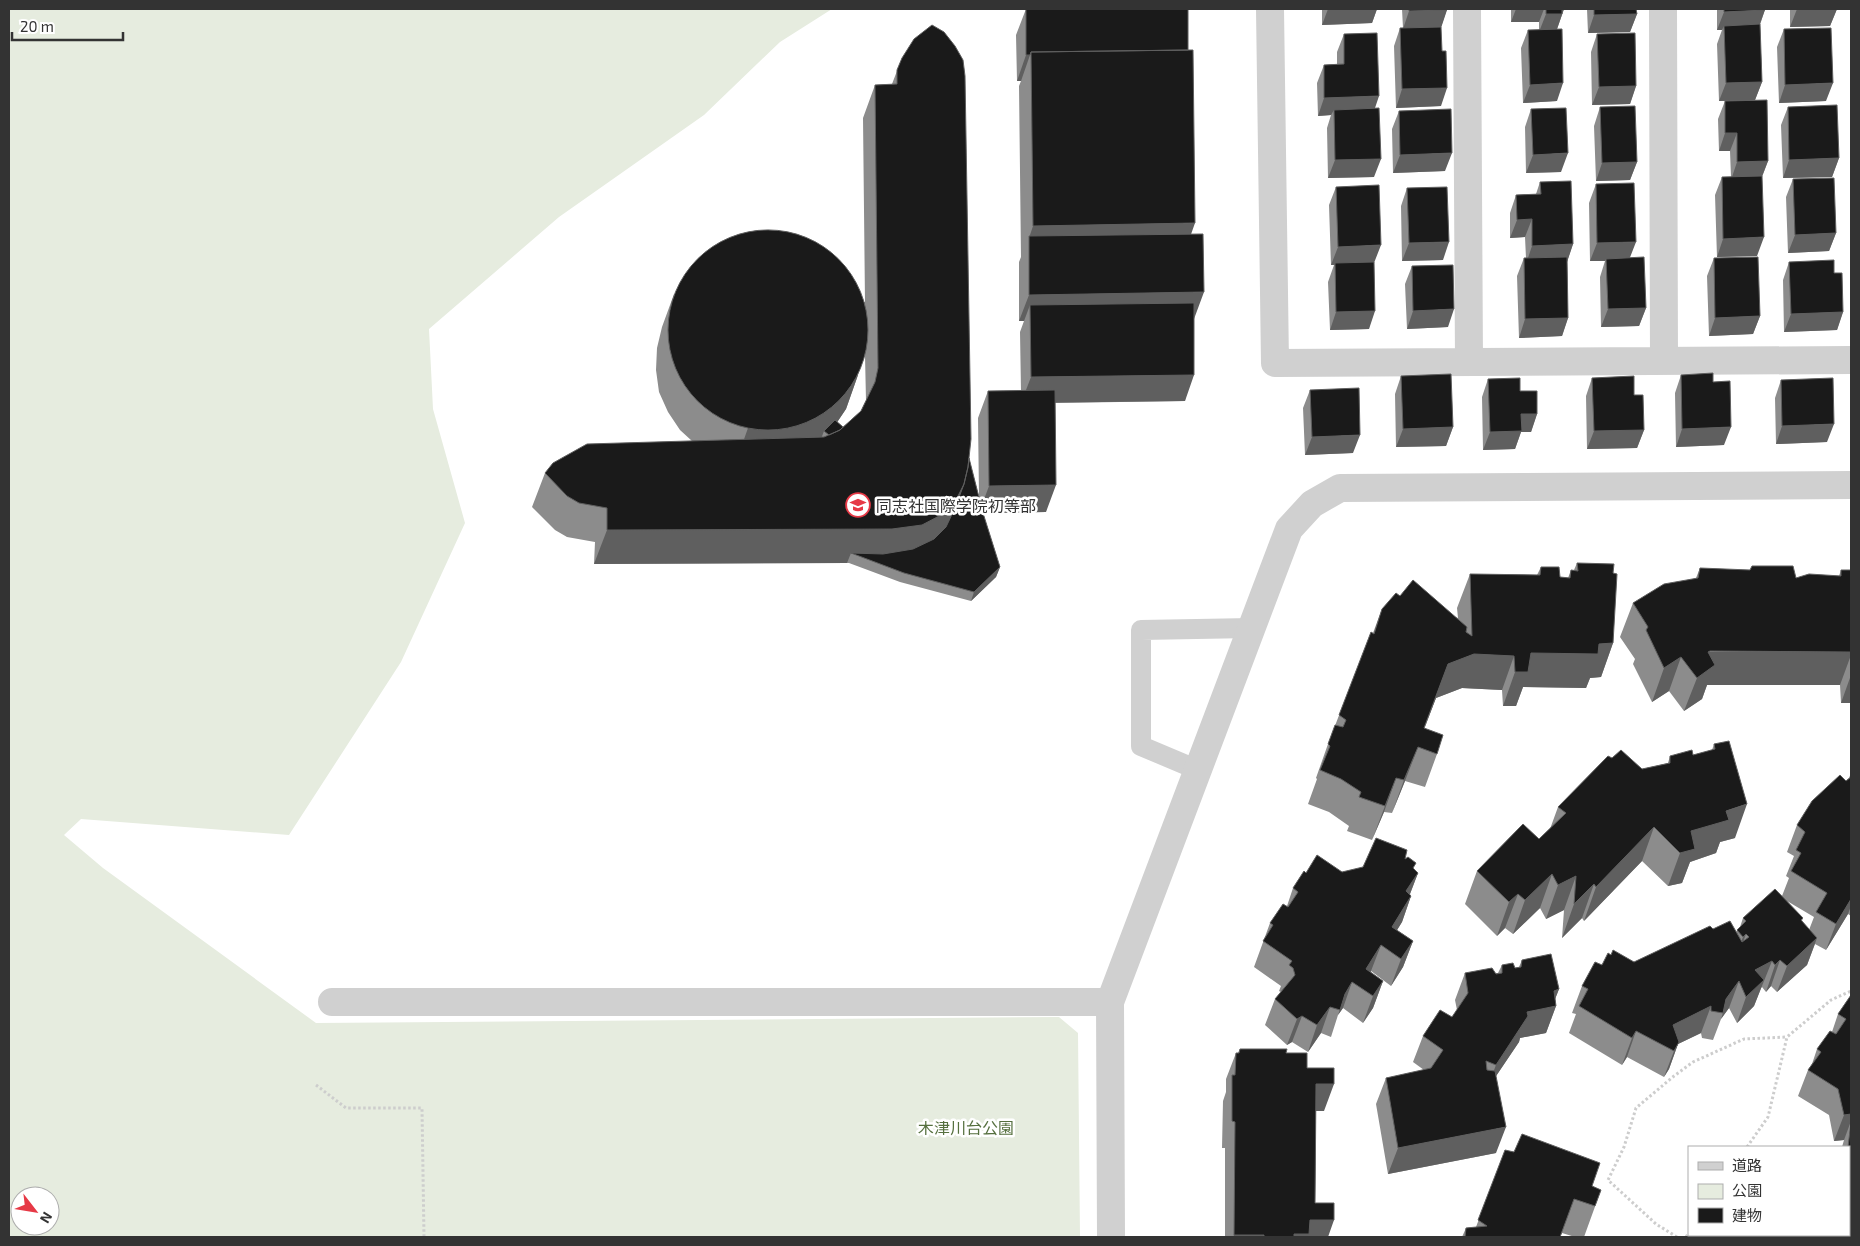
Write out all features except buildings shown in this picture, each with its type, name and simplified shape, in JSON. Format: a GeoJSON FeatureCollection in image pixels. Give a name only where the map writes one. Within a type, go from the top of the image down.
{"type":"FeatureCollection","features":[{"type":"Feature","properties":{"kind":"street"},"geometry":{"type":"LineString","coordinates":[[1270,9],[1275,364],[1851,360]]}},
{"type":"Feature","properties":{"kind":"street"},"geometry":{"type":"LineString","coordinates":[[1467,9],[1469,362]]}},
{"type":"Feature","properties":{"kind":"street"},"geometry":{"type":"LineString","coordinates":[[1663,9],[1664,361]]}},
{"type":"Feature","properties":{"kind":"street"},"geometry":{"type":"LineString","coordinates":[[1111,1237],[1110,1002],[1289,529],[1312,504],[1340,488],[1851,485]]}},
{"type":"Feature","properties":{"kind":"street"},"geometry":{"type":"LineString","coordinates":[[332,1002],[1110,1002]]}},
{"type":"Feature","properties":{"kind":"lane"},"geometry":{"type":"LineString","coordinates":[[1198,770],[1141,746],[1141,630],[1252,628]]}},
{"type":"Feature","properties":{"kind":"path"},"geometry":{"type":"LineString","coordinates":[[1748,1146],[1768,1117],[1787,1037],[1831,1000],[1851,991]]}},
{"type":"Feature","properties":{"kind":"path"},"geometry":{"type":"LineString","coordinates":[[1677,1237],[1656,1224],[1608,1180],[1624,1147],[1636,1108],[1693,1062],[1744,1039],[1787,1037]]}},
{"type":"Feature","properties":{"kind":"path"},"geometry":{"type":"LineString","coordinates":[[316,1085],[346,1108],[422,1108],[424,1237]]}},
{"type":"Feature","properties":{"kind":"green space","name":"木津川台公園"},"geometry":{"type":"Polygon","coordinates":[[[9,9],[832,9],[780,42],[704,115],[559,217],[429,329],[433,409],[465,523],[401,662],[289,835],[81,819],[64,835],[103,868],[316,1023],[1059,1017],[1078,1033],[1080,1237],[9,1237],[9,9]]]}},
{"type":"Feature","properties":{"kind":"place","name":"同志社国際学院初等部"},"geometry":{"type":"Point","coordinates":[858,505]}}]}
